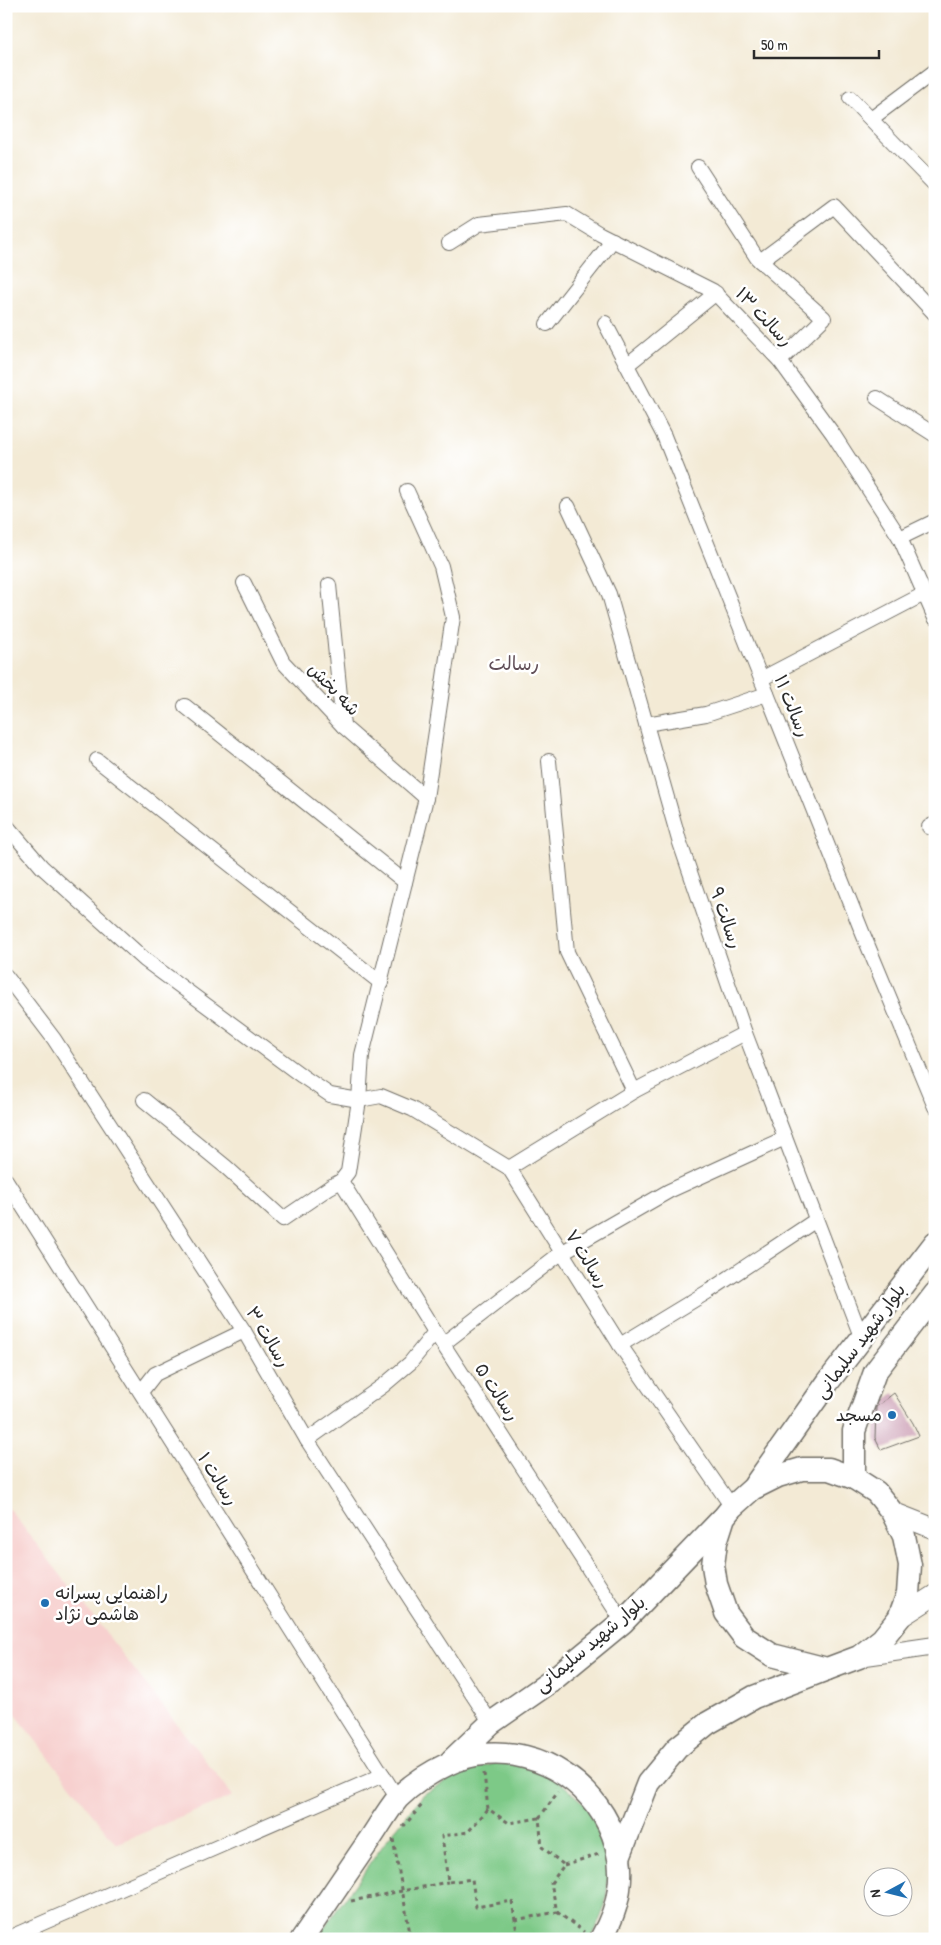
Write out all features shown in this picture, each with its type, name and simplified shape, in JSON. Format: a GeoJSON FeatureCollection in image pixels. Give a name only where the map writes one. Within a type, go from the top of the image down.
{"type":"FeatureCollection","features":[{"type":"Feature","properties":{"kind":"main road","name":"بلوار شهید سلیمانی"},"geometry":{"type":"LineString","coordinates":[[449,1763],[490,1723],[550,1682],[623,1622],[752,1489],[828,1382],[935,1244]]}},
{"type":"Feature","properties":{"kind":"main road","name":"بلوار شهید سلیمانی"},"geometry":{"type":"LineString","coordinates":[[854,1478],[854,1432],[875,1372],[935,1294]]}},
{"type":"Feature","properties":{"kind":"main road"},"geometry":{"type":"LineString","coordinates":[[752,1489],[778,1476],[802,1470],[830,1469],[854,1478],[876,1492],[892,1512],[904,1536],[910,1565],[908,1594],[899,1618]]}},
{"type":"Feature","properties":{"kind":"main road"},"geometry":{"type":"LineString","coordinates":[[728,1512],[716,1542],[713,1565],[716,1584],[726,1612],[744,1637],[772,1654],[827,1669]]}},
{"type":"Feature","properties":{"kind":"main road"},"geometry":{"type":"LineString","coordinates":[[892,1512],[935,1529]]}},
{"type":"Feature","properties":{"kind":"main road"},"geometry":{"type":"LineString","coordinates":[[611,1857],[648,1783],[677,1748],[708,1723],[754,1697],[859,1658],[882,1639],[899,1618],[935,1595]]}},
{"type":"Feature","properties":{"kind":"main road"},"geometry":{"type":"LineString","coordinates":[[302,1939],[398,1799],[422,1780],[449,1763],[479,1754],[511,1754],[542,1761],[570,1776],[593,1798],[610,1826],[611,1857],[619,1888],[602,1932]]}},
{"type":"Feature","properties":{"kind":"street"},"geometry":{"type":"LineString","coordinates":[[871,119],[935,71]]}},
{"type":"Feature","properties":{"kind":"street"},"geometry":{"type":"LineString","coordinates":[[850,98],[935,185]]}},
{"type":"Feature","properties":{"kind":"street"},"geometry":{"type":"LineString","coordinates":[[698,167],[760,261],[824,318],[780,361]]}},
{"type":"Feature","properties":{"kind":"street"},"geometry":{"type":"LineString","coordinates":[[760,261],[834,206],[935,314]]}},
{"type":"Feature","properties":{"kind":"street","name":"رسالت ۱۳"},"geometry":{"type":"LineString","coordinates":[[449,243],[479,224],[567,214],[716,293],[780,361],[833,434],[900,538],[935,618]]}},
{"type":"Feature","properties":{"kind":"street"},"geometry":{"type":"LineString","coordinates":[[547,324],[613,240]]}},
{"type":"Feature","properties":{"kind":"street"},"geometry":{"type":"LineString","coordinates":[[627,365],[716,293]]}},
{"type":"Feature","properties":{"kind":"street","name":"رسالت ۱۱"},"geometry":{"type":"LineString","coordinates":[[605,323],[664,436],[935,1107]]}},
{"type":"Feature","properties":{"kind":"street"},"geometry":{"type":"LineString","coordinates":[[877,398],[935,435]]}},
{"type":"Feature","properties":{"kind":"street"},"geometry":{"type":"LineString","coordinates":[[144,1100],[226,1167],[283,1219],[342,1181],[348,1172],[359,1100],[362,1055],[426,798],[453,617],[441,566],[407,492]]}},
{"type":"Feature","properties":{"kind":"street","name":"رسالت ۹"},"geometry":{"type":"LineString","coordinates":[[568,506],[609,594],[679,840],[745,1033],[862,1339]]}},
{"type":"Feature","properties":{"kind":"street"},"geometry":{"type":"LineString","coordinates":[[900,538],[935,521]]}},
{"type":"Feature","properties":{"kind":"street","name":"شه بخش"},"geometry":{"type":"LineString","coordinates":[[244,583],[283,662],[343,726],[426,798]]}},
{"type":"Feature","properties":{"kind":"street"},"geometry":{"type":"LineString","coordinates":[[329,585],[343,726]]}},
{"type":"Feature","properties":{"kind":"street"},"geometry":{"type":"LineString","coordinates":[[761,679],[924,594]]}},
{"type":"Feature","properties":{"kind":"street"},"geometry":{"type":"LineString","coordinates":[[646,724],[706,714],[767,694]]}},
{"type":"Feature","properties":{"kind":"street"},"geometry":{"type":"LineString","coordinates":[[185,706],[405,882]]}},
{"type":"Feature","properties":{"kind":"street"},"geometry":{"type":"LineString","coordinates":[[97,760],[381,983]]}},
{"type":"Feature","properties":{"kind":"street"},"geometry":{"type":"LineString","coordinates":[[549,761],[567,952],[634,1091]]}},
{"type":"Feature","properties":{"kind":"street","name":"رسالت ۷"},"geometry":{"type":"LineString","coordinates":[[6,825],[42,867],[144,960],[330,1095],[359,1100],[381,1096],[412,1109],[509,1168],[561,1253],[728,1512]]}},
{"type":"Feature","properties":{"kind":"street","name":"رسالت ۳"},"geometry":{"type":"LineString","coordinates":[[6,976],[54,1040],[244,1331],[307,1440],[490,1723]]}},
{"type":"Feature","properties":{"kind":"street"},"geometry":{"type":"LineString","coordinates":[[509,1168],[634,1091],[745,1033]]}},
{"type":"Feature","properties":{"kind":"street"},"geometry":{"type":"LineString","coordinates":[[307,1440],[384,1385],[439,1338],[561,1253],[669,1191],[785,1138]]}},
{"type":"Feature","properties":{"kind":"street","name":"رسالت ۱"},"geometry":{"type":"LineString","coordinates":[[6,1180],[398,1799]]}},
{"type":"Feature","properties":{"kind":"street","name":"رسالت ۵"},"geometry":{"type":"LineString","coordinates":[[342,1181],[439,1338],[623,1622]]}},
{"type":"Feature","properties":{"kind":"street"},"geometry":{"type":"LineString","coordinates":[[620,1345],[709,1291],[816,1220]]}},
{"type":"Feature","properties":{"kind":"street"},"geometry":{"type":"LineString","coordinates":[[140,1392],[155,1374],[244,1331]]}},
{"type":"Feature","properties":{"kind":"street"},"geometry":{"type":"LineString","coordinates":[[859,1658],[935,1646]]}},
{"type":"Feature","properties":{"kind":"street"},"geometry":{"type":"LineString","coordinates":[[15,1935],[383,1775]]}},
{"type":"Feature","properties":{"kind":"path"},"geometry":{"type":"LineString","coordinates":[[448,1882],[442,1836],[468,1832],[488,1809],[486,1772],[476,1775]]}},
{"type":"Feature","properties":{"kind":"path"},"geometry":{"type":"LineString","coordinates":[[563,1786],[539,1818],[542,1847],[564,1865]]}},
{"type":"Feature","properties":{"kind":"path"},"geometry":{"type":"LineString","coordinates":[[388,1847],[425,1802]]}},
{"type":"Feature","properties":{"kind":"path"},"geometry":{"type":"LineString","coordinates":[[488,1809],[509,1823],[539,1818]]}},
{"type":"Feature","properties":{"kind":"path"},"geometry":{"type":"LineString","coordinates":[[393,1839],[411,1939]]}},
{"type":"Feature","properties":{"kind":"path"},"geometry":{"type":"LineString","coordinates":[[557,1912],[551,1883],[564,1865],[603,1853],[611,1857]]}},
{"type":"Feature","properties":{"kind":"path"},"geometry":{"type":"LineString","coordinates":[[352,1896],[348,1902],[472,1879],[476,1907],[512,1901],[518,1939]]}},
{"type":"Feature","properties":{"kind":"path"},"geometry":{"type":"LineString","coordinates":[[515,1920],[557,1912],[602,1932]]}},
{"type":"Feature","properties":{"kind":"path"},"geometry":{"type":"LineString","coordinates":[[585,1939],[602,1932]]}},
{"type":"Feature","properties":{"kind":"shaded area","name":"راهنمایی پسرانه هاشمی نژاد"},"geometry":{"type":"Polygon","coordinates":[[[6,1505],[233,1796],[116,1844],[6,1702],[6,1505]]]}},
{"type":"Feature","properties":{"kind":"green space"},"geometry":{"type":"Polygon","coordinates":[[[500,1762],[546,1769],[595,1814],[608,1851],[609,1873],[605,1906],[592,1939],[316,1939],[389,1837],[424,1794],[460,1773],[500,1762]]]}},
{"type":"Feature","properties":{"kind":"building","name":"مسجد"},"geometry":{"type":"Polygon","coordinates":[[[894,1393],[919,1436],[881,1450],[875,1438],[876,1407],[894,1393]]]}},
{"type":"Feature","properties":{"kind":"place","name":"مسجد"},"geometry":{"type":"Point","coordinates":[892,1415]}},
{"type":"Feature","properties":{"kind":"place","name":"راهنمایی پسرانه هاشمی نژاد"},"geometry":{"type":"Point","coordinates":[45,1603]}},
{"type":"Feature","properties":{"kind":"district","name":"رسالت"},"geometry":{"type":"Point","coordinates":[514,663]}}]}
